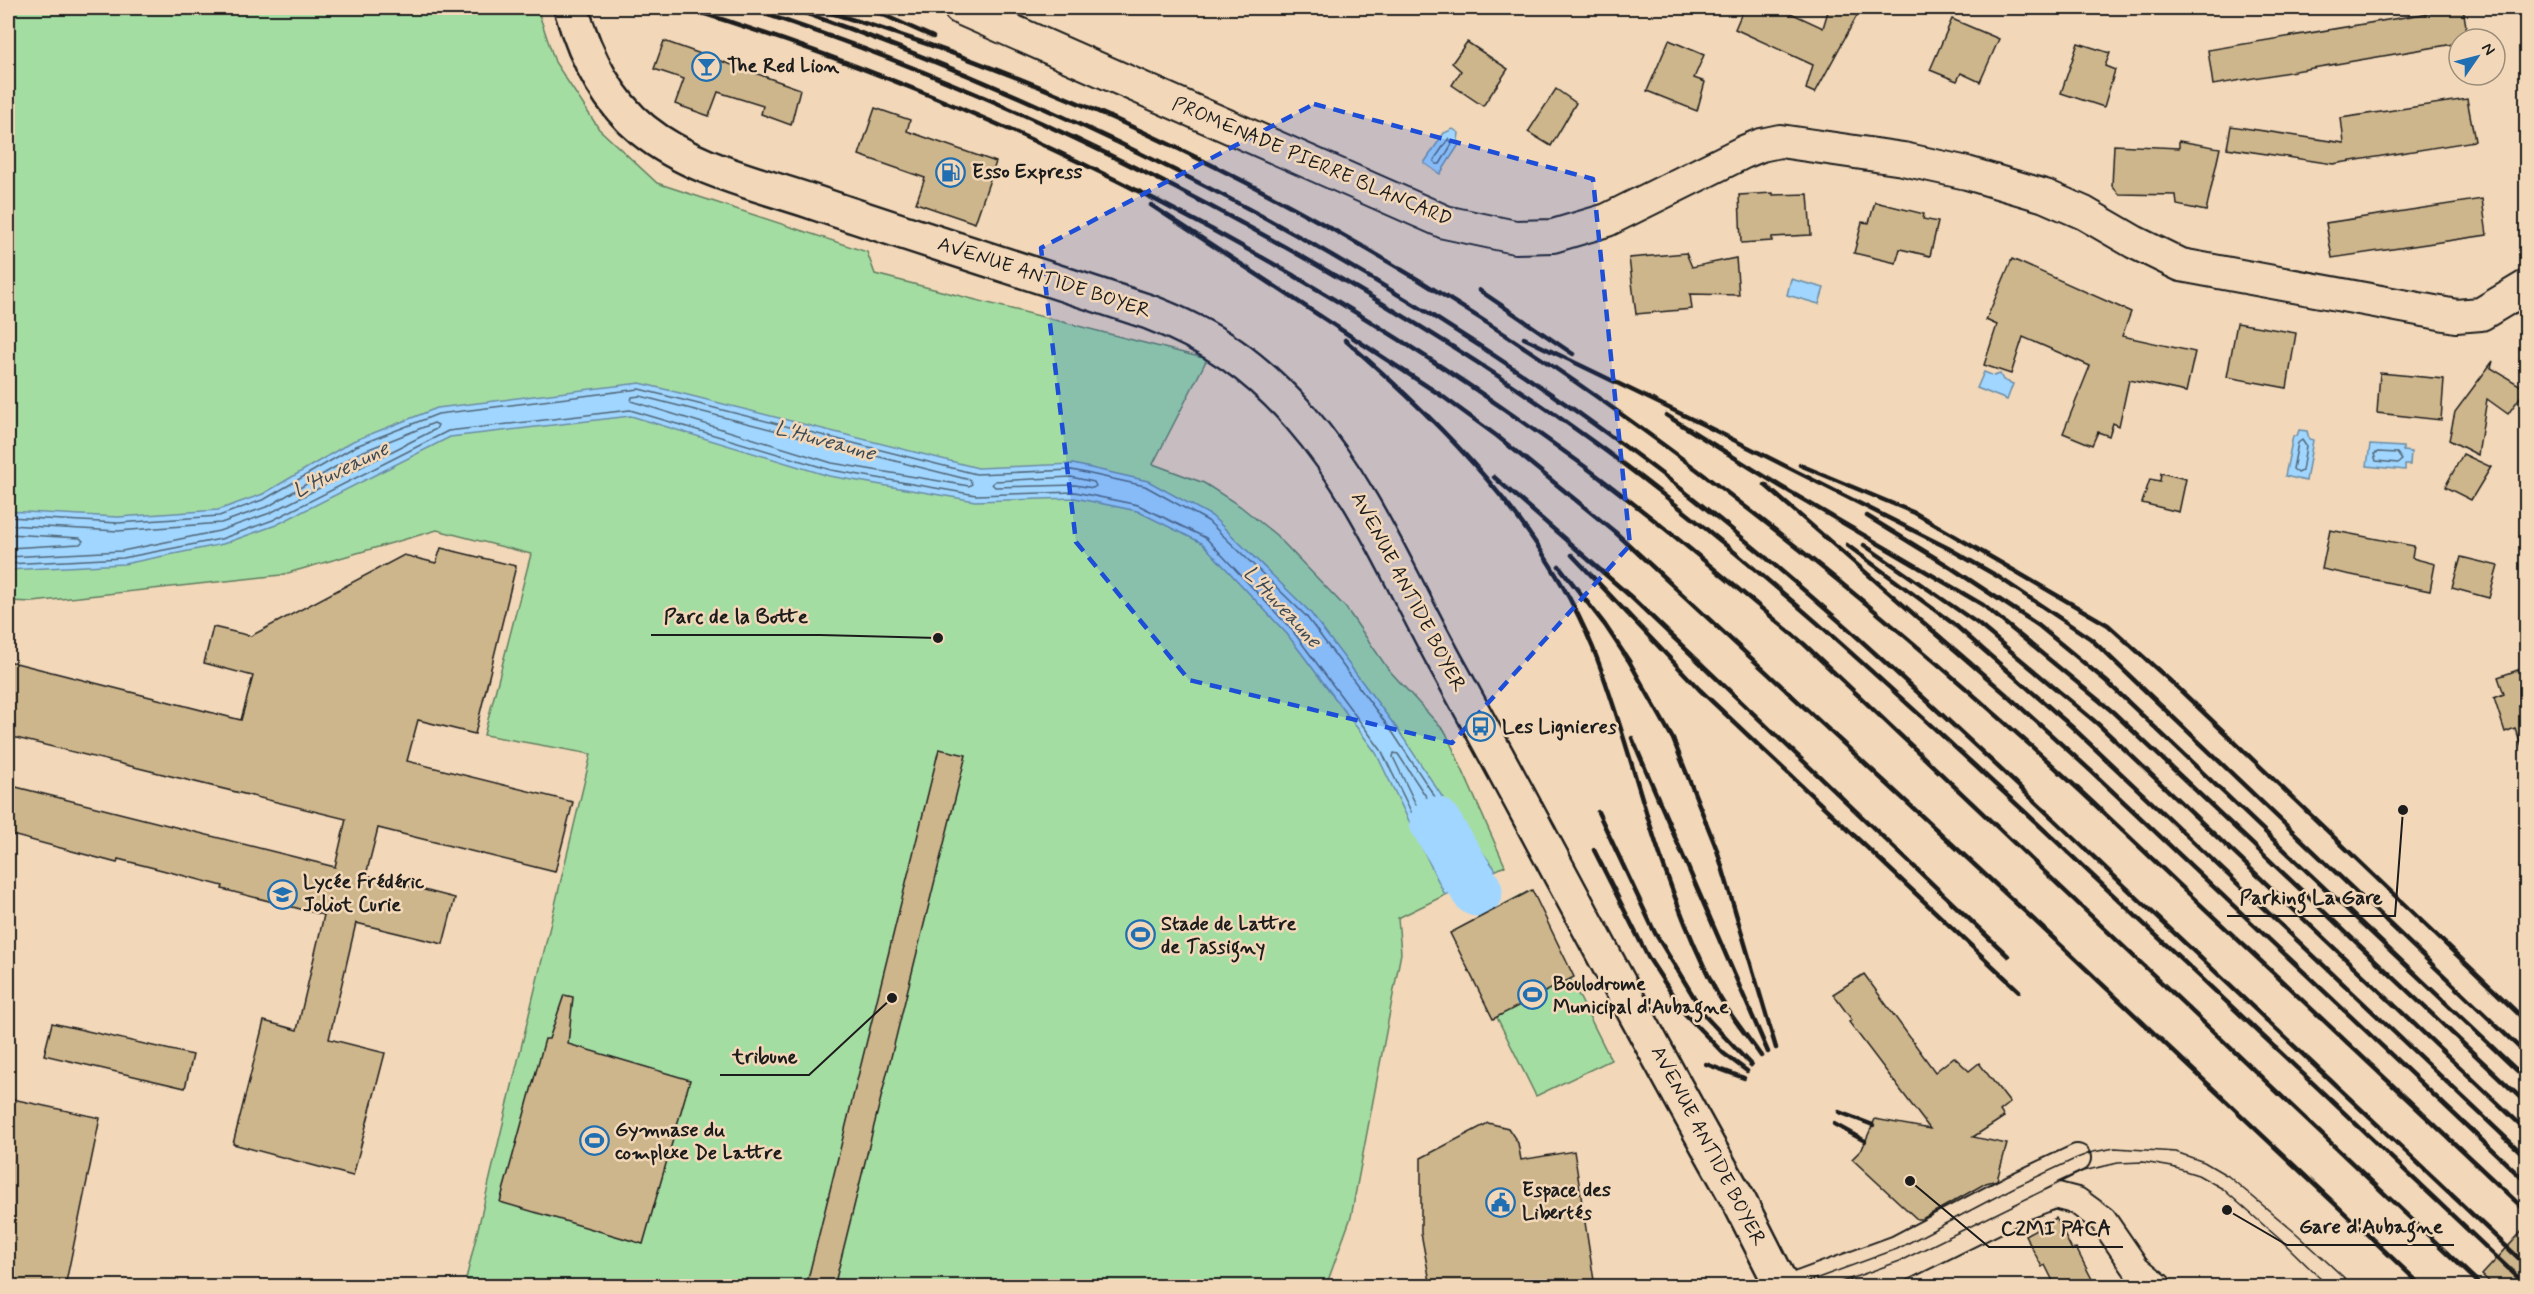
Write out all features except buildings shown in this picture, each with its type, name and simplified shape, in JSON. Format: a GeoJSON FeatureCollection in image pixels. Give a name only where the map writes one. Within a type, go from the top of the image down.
{"type":"FeatureCollection","features":[{"type":"Feature","properties":{"kind":"main road","name":"AVENUE ANTIDE BOYER"},"geometry":{"type":"LineString","coordinates":[[571,8],[579,37],[593,66],[613,97],[641,129],[681,155],[706,166],[1149,312],[1185,326],[1209,338],[1261,376],[1301,418],[1371,517],[1427,628],[1740,1203],[1782,1287]]}},
{"type":"Feature","properties":{"kind":"street","name":"PROMENADE PIERRE BLANCARD"},"geometry":{"type":"LineString","coordinates":[[960,8],[1445,222],[1515,237],[1553,236],[1607,220],[1743,152],[1780,141],[1903,159],[1967,173],[2045,196],[2084,213],[2181,266],[2456,316],[2481,314],[2526,287]]}},
{"type":"Feature","properties":{"kind":"street"},"geometry":{"type":"LineString","coordinates":[[1796,1287],[1897,1250],[2013,1188],[2077,1158]]}},
{"type":"Feature","properties":{"kind":"street"},"geometry":{"type":"LineString","coordinates":[[1864,1287],[2025,1206],[2054,1196],[2077,1201],[2103,1220],[2136,1268],[2158,1287]]}},
{"type":"Feature","properties":{"kind":"highlighted area"},"geometry":{"type":"Polygon","coordinates":[[[1314,104],[1593,179],[1630,545],[1452,743],[1189,680],[1076,542],[1041,248],[1314,104]]]}},
{"type":"Feature","properties":{"kind":"green space"},"geometry":{"type":"Polygon","coordinates":[[[8,8],[537,8],[555,62],[599,129],[657,183],[867,252],[875,274],[1207,359],[1153,464],[1204,483],[1240,506],[1276,535],[1346,608],[1388,669],[1446,733],[1505,866],[1398,918],[1401,953],[1351,1217],[1326,1286],[482,1286],[466,1279],[591,754],[484,735],[531,554],[437,530],[281,575],[33,602],[8,601],[8,8]]]}},
{"type":"Feature","properties":{"kind":"green space","name":"Boulodrome Municipal d'Aubagne"},"geometry":{"type":"Polygon","coordinates":[[[1527,892],[1611,1060],[1536,1096],[1454,931],[1527,892]]]}},
{"type":"Feature","properties":{"kind":"water"},"geometry":{"type":"Polygon","coordinates":[[[1453,129],[1459,133],[1460,143],[1440,174],[1424,163],[1444,133],[1453,129]]]}},
{"type":"Feature","properties":{"kind":"water"},"geometry":{"type":"Polygon","coordinates":[[[1791,279],[1824,288],[1819,304],[1787,295],[1791,279]]]}},
{"type":"Feature","properties":{"kind":"water"},"geometry":{"type":"Polygon","coordinates":[[[1984,372],[1994,376],[2000,374],[2003,380],[2013,384],[2007,400],[1977,388],[1984,372]]]}},
{"type":"Feature","properties":{"kind":"water"},"geometry":{"type":"Polygon","coordinates":[[[640,383],[978,468],[1073,464],[1148,481],[1212,516],[1310,612],[1398,730],[1461,825],[1496,870],[1445,895],[1376,753],[1287,634],[1202,543],[1137,511],[1075,498],[975,501],[829,476],[631,416],[450,437],[276,525],[223,544],[124,564],[8,570],[8,511],[118,517],[218,510],[263,494],[353,441],[437,408],[640,383]]]}},
{"type":"Feature","properties":{"kind":"water"},"geometry":{"type":"Polygon","coordinates":[[[2299,430],[2307,431],[2309,439],[2313,440],[2306,481],[2285,476],[2293,436],[2297,436],[2299,430]]]}},
{"type":"Feature","properties":{"kind":"water"},"geometry":{"type":"Polygon","coordinates":[[[2370,445],[2403,447],[2403,451],[2411,452],[2410,465],[2405,465],[2405,470],[2367,466],[2370,445]]]}},
{"type":"Feature","properties":{"kind":"waterway","name":"L'Huveaune"},"geometry":{"type":"LineString","coordinates":[[1435,822],[1477,891]]}},
{"type":"Feature","properties":{"kind":"tram line"},"geometry":{"type":"LineString","coordinates":[[1796,1286],[1897,1249],[2013,1188],[2077,1158],[2115,1148],[2176,1152],[2204,1162],[2228,1176],[2297,1234],[2353,1286]]}},
{"type":"Feature","properties":{"kind":"tram line"},"geometry":{"type":"LineString","coordinates":[[1830,1286],[1900,1261],[2083,1171],[2118,1163],[2143,1162],[2172,1167],[2198,1175],[2223,1189],[2328,1286]]}},
{"type":"Feature","properties":{"kind":"railway"},"geometry":{"type":"LineString","coordinates":[[686,8],[805,47],[922,92],[1037,142],[1150,197],[1260,256],[1368,320],[1473,388],[1576,460],[1663,527],[1804,644],[2482,1286]]}},
{"type":"Feature","properties":{"kind":"railway"},"geometry":{"type":"LineString","coordinates":[[747,8],[886,57],[954,85],[1022,114],[1155,178],[1285,247],[1404,316],[1520,390],[1595,443],[1762,575],[1868,668],[2088,871],[2526,1285]]}},
{"type":"Feature","properties":{"kind":"railway"},"geometry":{"type":"LineString","coordinates":[[791,8],[903,49],[1014,95],[1123,145],[1229,199],[1437,318],[1537,384],[1634,453],[1741,537],[1895,671],[2526,1265]]}},
{"type":"Feature","properties":{"kind":"railway"},"geometry":{"type":"LineString","coordinates":[[868,8],[933,37]]}},
{"type":"Feature","properties":{"kind":"railway"},"geometry":{"type":"LineString","coordinates":[[825,11],[998,70],[1164,142],[1324,224],[1478,317],[1627,418],[1772,527],[1912,642],[2049,762],[2526,1211]]}},
{"type":"Feature","properties":{"kind":"railway"},"geometry":{"type":"LineString","coordinates":[[1151,205],[1442,396],[1497,436],[1615,532],[2032,918],[2422,1286]]}},
{"type":"Feature","properties":{"kind":"railway"},"geometry":{"type":"LineString","coordinates":[[1479,290],[1573,354]]}},
{"type":"Feature","properties":{"kind":"railway"},"geometry":{"type":"LineString","coordinates":[[1524,338],[1704,425],[1948,548],[1997,576],[2091,639],[2526,1054]]}},
{"type":"Feature","properties":{"kind":"railway"},"geometry":{"type":"LineString","coordinates":[[1345,340],[1419,407],[1487,480],[1547,560],[1572,603],[1606,682],[1662,863],[1681,914],[1720,998],[1761,1056]]}},
{"type":"Feature","properties":{"kind":"railway"},"geometry":{"type":"LineString","coordinates":[[1666,415],[1780,486],[1983,605],[2113,712],[2526,1103]]}},
{"type":"Feature","properties":{"kind":"railway"},"geometry":{"type":"LineString","coordinates":[[1800,465],[1915,513],[2108,625],[2177,687],[2526,1021]]}},
{"type":"Feature","properties":{"kind":"railway"},"geometry":{"type":"LineString","coordinates":[[1494,477],[1630,596],[2008,956]]}},
{"type":"Feature","properties":{"kind":"railway"},"geometry":{"type":"LineString","coordinates":[[1765,485],[2091,771],[2526,1182]]}},
{"type":"Feature","properties":{"kind":"railway"},"geometry":{"type":"LineString","coordinates":[[1867,516],[2038,625],[2106,681],[2526,1079]]}},
{"type":"Feature","properties":{"kind":"railway"},"geometry":{"type":"LineString","coordinates":[[1847,545],[1955,625],[2071,726],[2526,1157]]}},
{"type":"Feature","properties":{"kind":"railway"},"geometry":{"type":"LineString","coordinates":[[1864,545],[1977,623],[2098,724],[2526,1130]]}},
{"type":"Feature","properties":{"kind":"railway"},"geometry":{"type":"LineString","coordinates":[[1572,555],[1699,689],[2019,991]]}},
{"type":"Feature","properties":{"kind":"railway"},"geometry":{"type":"LineString","coordinates":[[1559,566],[1605,625],[1629,661],[1673,739],[1717,850],[1776,1048]]}},
{"type":"Feature","properties":{"kind":"railway"},"geometry":{"type":"LineString","coordinates":[[1632,738],[1768,1052]]}},
{"type":"Feature","properties":{"kind":"railway"},"geometry":{"type":"LineString","coordinates":[[1598,812],[1655,933],[1706,1017],[1751,1065]]}},
{"type":"Feature","properties":{"kind":"railway"},"geometry":{"type":"LineString","coordinates":[[1594,850],[1648,957],[1685,1014],[1723,1053],[1747,1071]]}},
{"type":"Feature","properties":{"kind":"railway"},"geometry":{"type":"LineString","coordinates":[[1706,1064],[1744,1078]]}},
{"type":"Feature","properties":{"kind":"railway"},"geometry":{"type":"LineString","coordinates":[[1839,1112],[1873,1125]]}},
{"type":"Feature","properties":{"kind":"railway"},"geometry":{"type":"LineString","coordinates":[[1834,1124],[1865,1141]]}},
{"type":"Feature","properties":{"kind":"place","name":"The Red Lion"},"geometry":{"type":"Point","coordinates":[706,66]}},
{"type":"Feature","properties":{"kind":"place","name":"Esso Express"},"geometry":{"type":"Point","coordinates":[951,172]}},
{"type":"Feature","properties":{"kind":"place","name":"Parc de la Botte"},"geometry":{"type":"Point","coordinates":[938,638]}},
{"type":"Feature","properties":{"kind":"place","name":"Les Lignieres"},"geometry":{"type":"Point","coordinates":[1481,727]}},
{"type":"Feature","properties":{"kind":"place","name":"Parking La Gare"},"geometry":{"type":"Point","coordinates":[2403,810]}},
{"type":"Feature","properties":{"kind":"place","name":"Lycée Frédéric Joliot Curie"},"geometry":{"type":"Point","coordinates":[282,894]}},
{"type":"Feature","properties":{"kind":"place","name":"Stade de Lattre de Tassigny"},"geometry":{"type":"Point","coordinates":[1140,935]}},
{"type":"Feature","properties":{"kind":"place","name":"Boulodrome Municipal d'Aubagne"},"geometry":{"type":"Point","coordinates":[1532,995]}},
{"type":"Feature","properties":{"kind":"place","name":"tribune"},"geometry":{"type":"Point","coordinates":[892,998]}},
{"type":"Feature","properties":{"kind":"place","name":"Gymnase du complexe De Lattre"},"geometry":{"type":"Point","coordinates":[594,1141]}},
{"type":"Feature","properties":{"kind":"place","name":"C2MI PACA"},"geometry":{"type":"Point","coordinates":[1910,1181]}},
{"type":"Feature","properties":{"kind":"place","name":"Espace des Libertés"},"geometry":{"type":"Point","coordinates":[1501,1202]}},
{"type":"Feature","properties":{"kind":"place","name":"Gare d'Aubagne"},"geometry":{"type":"Point","coordinates":[2227,1210]}}]}
